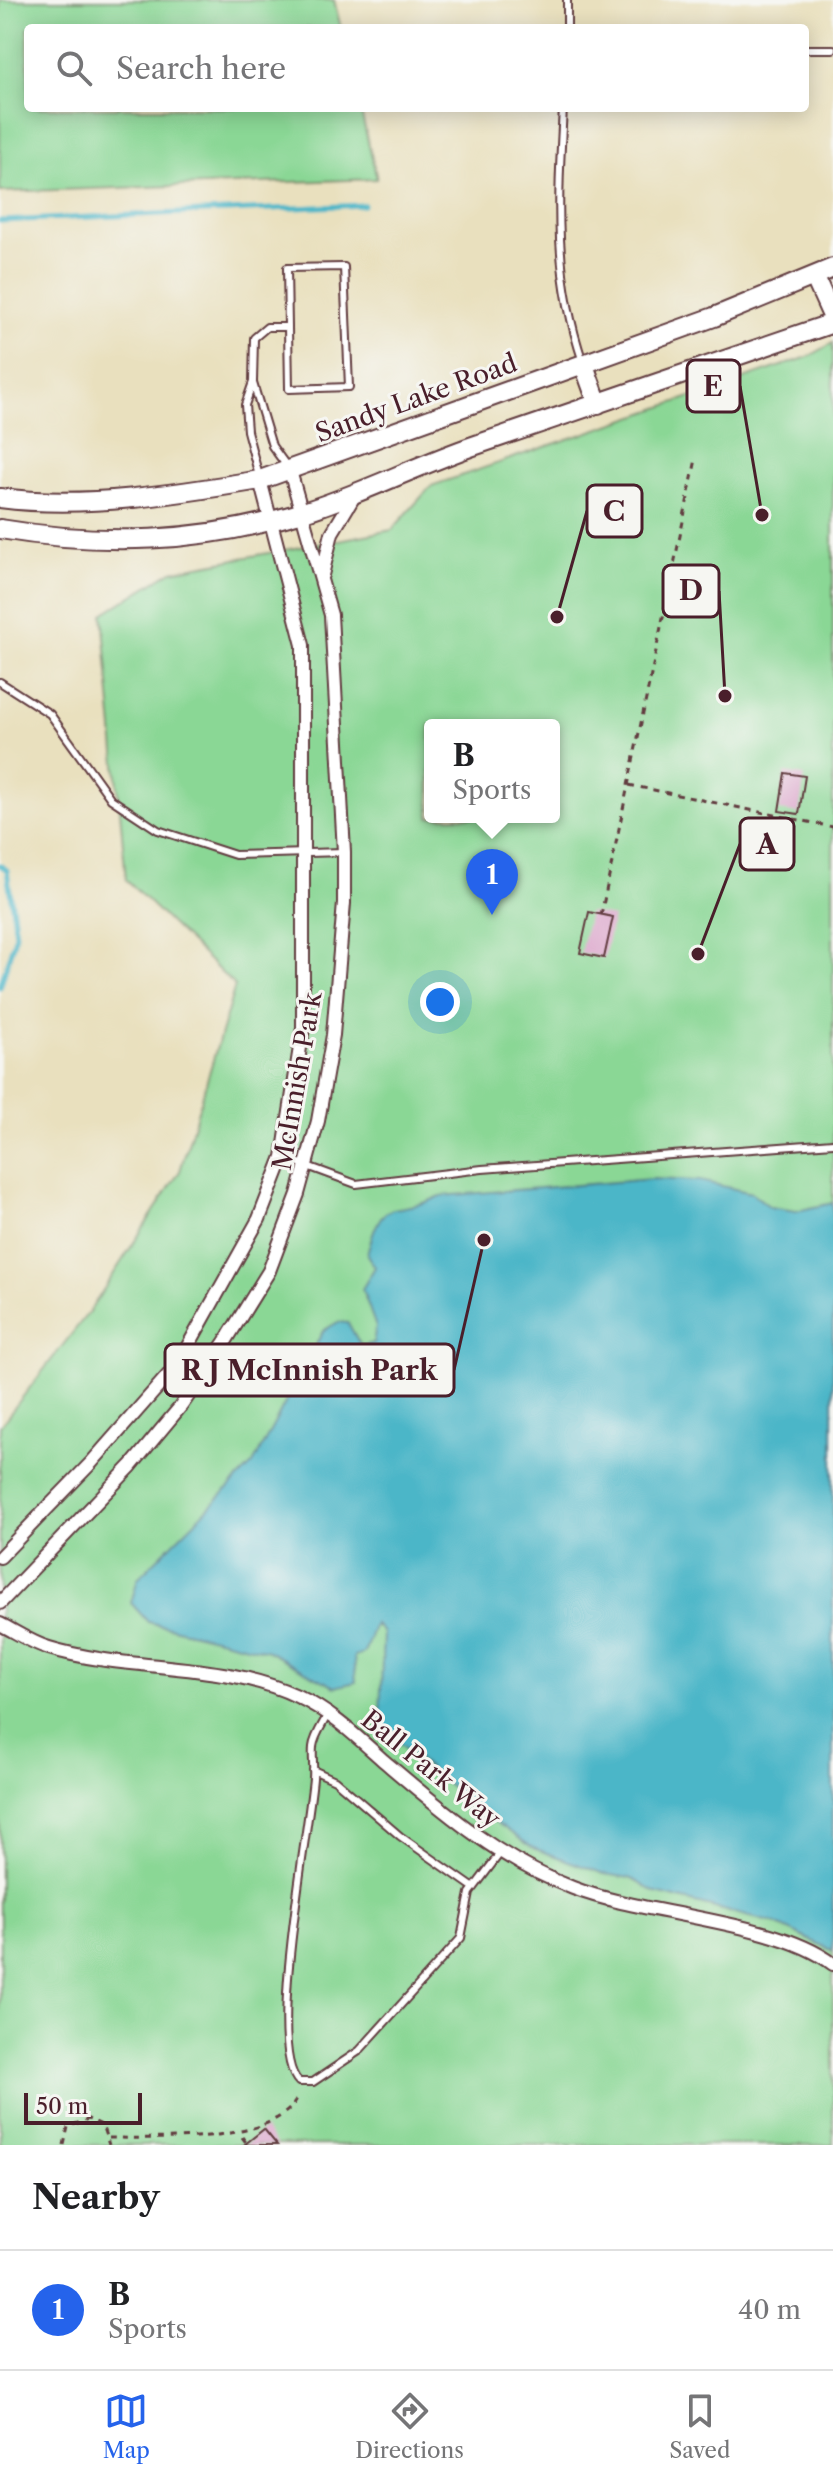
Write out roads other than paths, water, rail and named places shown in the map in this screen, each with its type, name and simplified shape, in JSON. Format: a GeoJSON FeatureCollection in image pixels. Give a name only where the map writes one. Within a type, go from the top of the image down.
{"type":"FeatureCollection","features":[{"type":"Feature","properties":{"kind":"main road","name":"Sandy Lake Road"},"geometry":{"type":"LineString","coordinates":[[0,498],[43,504],[193,491],[260,480],[584,365],[815,278],[833,268]]}},
{"type":"Feature","properties":{"kind":"main road"},"geometry":{"type":"LineString","coordinates":[[0,529],[121,542],[221,533],[302,512],[472,446],[833,320],[815,278]]}},
{"type":"Feature","properties":{"kind":"main road"},"geometry":{"type":"LineString","coordinates":[[584,365],[598,404]]}},
{"type":"Feature","properties":{"kind":"street","name":"McInnish Park"},"geometry":{"type":"LineString","coordinates":[[0,1603],[131,1466],[181,1406],[269,1271],[305,1167],[333,1035],[344,903],[344,852],[331,615],[290,471]]}},
{"type":"Feature","properties":{"kind":"street","name":"McInnish Park"},"geometry":{"type":"LineString","coordinates":[[0,1557],[91,1463],[178,1364],[259,1219],[283,1157],[303,1028],[303,645],[260,480]]}},
{"type":"Feature","properties":{"kind":"street"},"geometry":{"type":"LineString","coordinates":[[321,578],[332,533],[358,490]]}},
{"type":"Feature","properties":{"kind":"street","name":"Ball Park Way"},"geometry":{"type":"LineString","coordinates":[[0,1624],[46,1648],[89,1658],[236,1678],[295,1695],[328,1713],[471,1834],[574,1889],[764,1934],[823,1956],[833,1964]]}},
{"type":"Feature","properties":{"kind":"lane"},"geometry":{"type":"LineString","coordinates":[[567,0],[567,24]]}},
{"type":"Feature","properties":{"kind":"lane"},"geometry":{"type":"LineString","coordinates":[[809,49],[833,49]]}},
{"type":"Feature","properties":{"kind":"lane"},"geometry":{"type":"LineString","coordinates":[[563,112],[557,234],[569,320],[584,365]]}},
{"type":"Feature","properties":{"kind":"lane"},"geometry":{"type":"LineString","coordinates":[[344,267],[349,387],[289,389],[288,327],[287,268],[344,267]]}},
{"type":"Feature","properties":{"kind":"lane"},"geometry":{"type":"LineString","coordinates":[[260,480],[247,431],[245,405],[253,382],[258,333],[267,327],[288,327]]}},
{"type":"Feature","properties":{"kind":"lane"},"geometry":{"type":"LineString","coordinates":[[253,382],[272,446],[290,471]]}},
{"type":"Feature","properties":{"kind":"lane"},"geometry":{"type":"LineString","coordinates":[[0,682],[50,714],[111,799],[158,830],[235,855],[344,852]]}},
{"type":"Feature","properties":{"kind":"lane"},"geometry":{"type":"LineString","coordinates":[[283,1157],[356,1184],[482,1169],[833,1143]]}},
{"type":"Feature","properties":{"kind":"lane"},"geometry":{"type":"LineString","coordinates":[[328,1713],[313,1744],[313,1770],[287,2005],[289,2066],[293,2077],[302,2083],[313,2082],[359,2051],[461,1938],[474,1888],[501,1852]]}},
{"type":"Feature","properties":{"kind":"lane"},"geometry":{"type":"LineString","coordinates":[[313,1770],[335,1780],[400,1836],[474,1888]]}},
{"type":"Feature","properties":{"kind":"water"},"geometry":{"type":"Polygon","coordinates":[[[652,1179],[700,1181],[752,1193],[770,1207],[796,1211],[833,1203],[833,1951],[774,1923],[656,1893],[630,1878],[604,1874],[533,1848],[469,1803],[388,1733],[380,1718],[383,1633],[375,1624],[364,1653],[354,1656],[356,1682],[335,1687],[268,1651],[148,1622],[131,1603],[138,1578],[253,1464],[323,1331],[338,1322],[348,1323],[361,1346],[373,1343],[376,1327],[362,1289],[375,1267],[367,1255],[378,1221],[385,1214],[441,1196],[652,1179]]]}},
{"type":"Feature","properties":{"kind":"waterway"},"geometry":{"type":"LineString","coordinates":[[0,221],[364,205]]}},
{"type":"Feature","properties":{"kind":"waterway"},"geometry":{"type":"LineString","coordinates":[[0,865],[7,870],[16,934],[0,987]]}},
{"type":"Feature","properties":{"kind":"place","name":"E"},"geometry":{"type":"Point","coordinates":[762,515]}},
{"type":"Feature","properties":{"kind":"place","name":"C"},"geometry":{"type":"Point","coordinates":[557,617]}},
{"type":"Feature","properties":{"kind":"place","name":"D"},"geometry":{"type":"Point","coordinates":[725,696]}},
{"type":"Feature","properties":{"kind":"place","name":"B"},"geometry":{"type":"Point","coordinates":[492,915]}},
{"type":"Feature","properties":{"kind":"place","name":"A"},"geometry":{"type":"Point","coordinates":[698,954]}},
{"type":"Feature","properties":{"kind":"place","name":"R J McInnish Park"},"geometry":{"type":"Point","coordinates":[484,1240]}}]}
